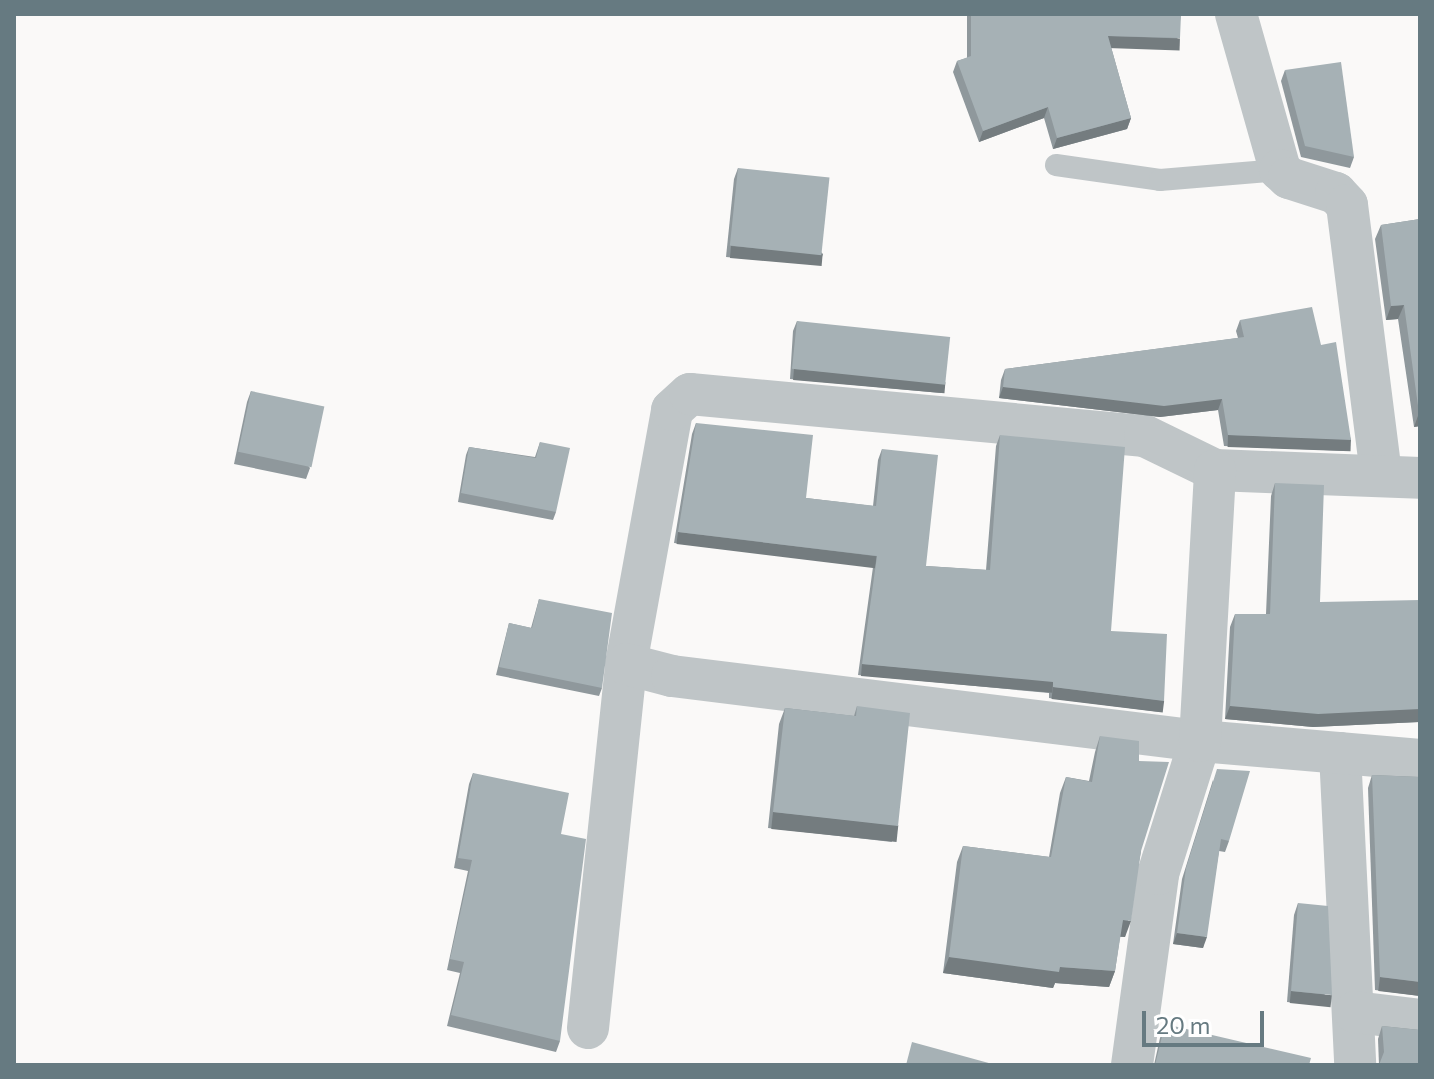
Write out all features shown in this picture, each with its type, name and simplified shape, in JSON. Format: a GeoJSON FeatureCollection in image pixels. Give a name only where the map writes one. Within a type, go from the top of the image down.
{"type":"FeatureCollection","features":[{"type":"Feature","properties":{"kind":"street"},"geometry":{"type":"LineString","coordinates":[[588,1028],[626,664],[672,410],[690,394],[1145,436],[1215,470],[1401,476],[1347,205],[1336,193],[1289,178],[1280,170],[1236,14]]}},
{"type":"Feature","properties":{"kind":"street"},"geometry":{"type":"LineString","coordinates":[[1132,1065],[1158,874],[1200,741],[1215,470]]}},
{"type":"Feature","properties":{"kind":"street"},"geometry":{"type":"LineString","coordinates":[[626,664],[672,676],[1200,741],[1420,760]]}},
{"type":"Feature","properties":{"kind":"street"},"geometry":{"type":"LineString","coordinates":[[1340,753],[1355,1012],[1355,1065]]}},
{"type":"Feature","properties":{"kind":"street"},"geometry":{"type":"LineString","coordinates":[[1355,1012],[1420,1020]]}},
{"type":"Feature","properties":{"kind":"lane"},"geometry":{"type":"LineString","coordinates":[[1056,165],[1160,180],[1280,170]]}},
{"type":"Feature","properties":{"kind":"building"},"geometry":{"type":"Polygon","coordinates":[[[971,14],[1181,14],[1180,38],[1108,36],[1131,118],[1057,138],[1048,107],[983,131],[957,61],[971,56],[971,14]]]}},
{"type":"Feature","properties":{"kind":"building"},"geometry":{"type":"Polygon","coordinates":[[[1341,62],[1354,157],[1305,146],[1285,70],[1341,62]]]}},
{"type":"Feature","properties":{"kind":"building"},"geometry":{"type":"Polygon","coordinates":[[[738,168],[829,178],[821,255],[730,246],[738,168]]]}},
{"type":"Feature","properties":{"kind":"building"},"geometry":{"type":"Polygon","coordinates":[[[1420,219],[1419,413],[1404,305],[1391,306],[1381,225],[1420,219]]]}},
{"type":"Feature","properties":{"kind":"building"},"geometry":{"type":"Polygon","coordinates":[[[1312,307],[1321,345],[1336,342],[1351,440],[1228,435],[1222,399],[1164,406],[1003,387],[1005,369],[1244,337],[1240,320],[1312,307]]]}},
{"type":"Feature","properties":{"kind":"building"},"geometry":{"type":"Polygon","coordinates":[[[797,321],[950,337],[945,385],[792,369],[797,321]]]}},
{"type":"Feature","properties":{"kind":"building"},"geometry":{"type":"Polygon","coordinates":[[[251,391],[324,407],[311,467],[238,452],[251,391]]]}},
{"type":"Feature","properties":{"kind":"building"},"geometry":{"type":"Polygon","coordinates":[[[696,423],[813,435],[806,498],[876,506],[882,449],[938,455],[926,566],[990,570],[1000,435],[1125,447],[1111,631],[1167,634],[1164,701],[1053,687],[1053,682],[862,664],[877,556],[678,532],[696,423]]]}},
{"type":"Feature","properties":{"kind":"building"},"geometry":{"type":"Polygon","coordinates":[[[540,442],[570,448],[556,512],[461,493],[469,447],[536,458],[540,442]]]}},
{"type":"Feature","properties":{"kind":"building"},"geometry":{"type":"Polygon","coordinates":[[[1275,483],[1324,485],[1320,602],[1420,600],[1420,709],[1318,714],[1230,706],[1235,614],[1270,614],[1275,483]]]}},
{"type":"Feature","properties":{"kind":"building"},"geometry":{"type":"Polygon","coordinates":[[[539,599],[612,613],[602,688],[499,667],[509,623],[532,628],[539,599]]]}},
{"type":"Feature","properties":{"kind":"building"},"geometry":{"type":"Polygon","coordinates":[[[857,706],[910,713],[898,826],[773,812],[785,708],[856,716],[857,706]]]}},
{"type":"Feature","properties":{"kind":"building"},"geometry":{"type":"Polygon","coordinates":[[[1100,736],[1139,741],[1139,761],[1169,762],[1141,851],[1131,921],[1123,920],[1115,971],[1060,967],[1059,972],[949,957],[963,846],[1051,857],[1066,777],[1092,782],[1100,736]]]}},
{"type":"Feature","properties":{"kind":"building"},"geometry":{"type":"Polygon","coordinates":[[[1217,769],[1250,771],[1229,841],[1221,839],[1207,937],[1177,933],[1186,868],[1217,769]]]}},
{"type":"Feature","properties":{"kind":"building"},"geometry":{"type":"Polygon","coordinates":[[[473,773],[569,793],[561,834],[586,839],[560,1041],[451,1015],[464,962],[450,959],[472,860],[458,858],[473,773]]]}},
{"type":"Feature","properties":{"kind":"building"},"geometry":{"type":"Polygon","coordinates":[[[1372,775],[1420,777],[1420,982],[1380,977],[1372,775]]]}},
{"type":"Feature","properties":{"kind":"building"},"geometry":{"type":"Polygon","coordinates":[[[1298,903],[1328,906],[1332,995],[1291,991],[1298,903]]]}},
{"type":"Feature","properties":{"kind":"building"},"geometry":{"type":"Polygon","coordinates":[[[1165,1024],[1311,1058],[1309,1065],[1155,1065],[1165,1024]]]}},
{"type":"Feature","properties":{"kind":"building"},"geometry":{"type":"Polygon","coordinates":[[[1382,1026],[1420,1030],[1420,1065],[1379,1065],[1384,1052],[1382,1026]]]}},
{"type":"Feature","properties":{"kind":"building"},"geometry":{"type":"Polygon","coordinates":[[[912,1042],[996,1065],[906,1065],[912,1042]]]}}]}
